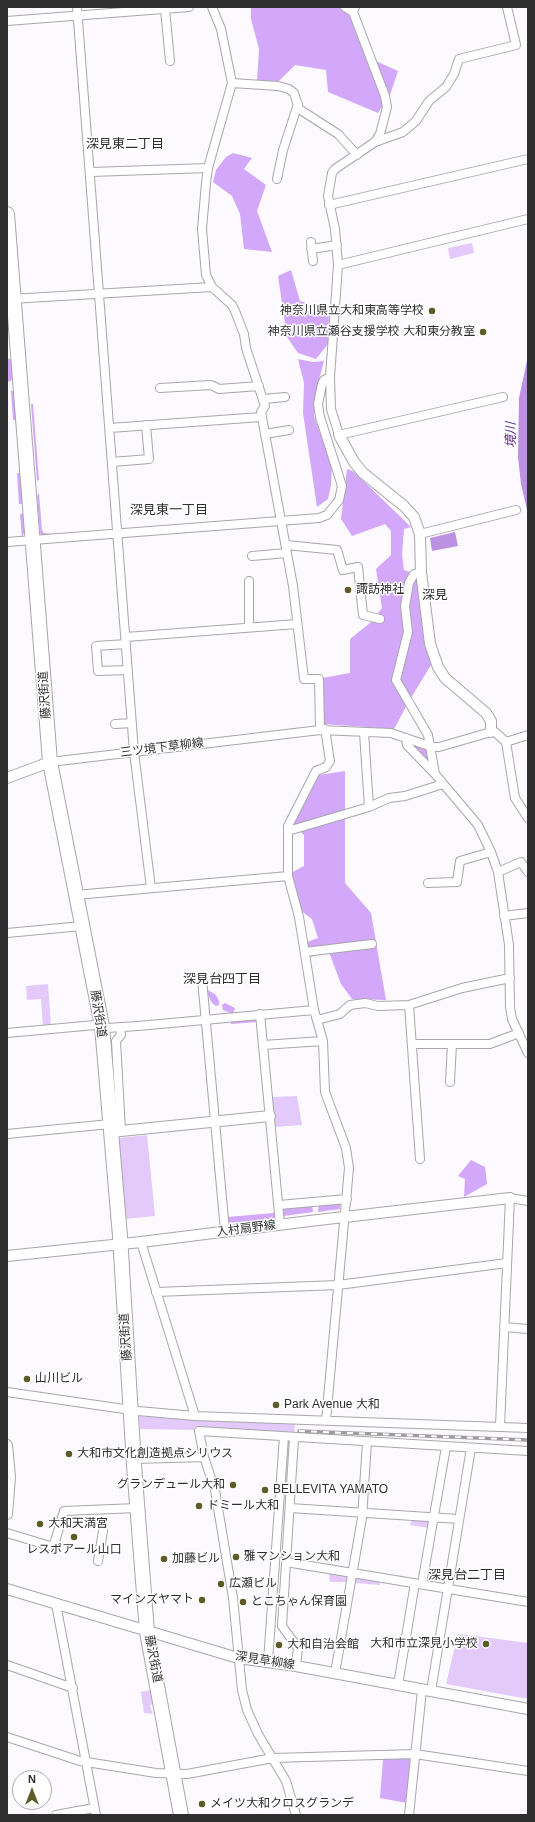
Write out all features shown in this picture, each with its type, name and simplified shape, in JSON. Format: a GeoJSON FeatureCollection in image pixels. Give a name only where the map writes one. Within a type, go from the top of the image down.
{"type":"FeatureCollection","features":[{"type":"Feature","properties":{"kind":"highway","name":"藤沢街道"},"geometry":{"type":"LineString","coordinates":[[7,214],[10,299],[33,540],[50,762],[102,1026],[114,1129],[137,1508],[147,1632],[181,1815]]}},
{"type":"Feature","properties":{"kind":"street"},"geometry":{"type":"LineString","coordinates":[[7,21],[78,11],[189,7]]}},
{"type":"Feature","properties":{"kind":"street"},"geometry":{"type":"LineString","coordinates":[[212,7],[221,29],[232,82],[208,168],[202,229],[206,275],[212,287],[232,305],[235,311],[244,334],[246,348],[264,399],[265,406],[261,412],[287,549],[304,679],[319,679],[322,730],[330,761],[326,767],[316,771],[288,826],[288,876],[299,916],[314,1010],[324,1041],[325,1092],[346,1148],[349,1168],[326,1420]]}},
{"type":"Feature","properties":{"kind":"street"},"geometry":{"type":"LineString","coordinates":[[345,7],[354,10],[385,96],[387,107],[380,134],[375,142]]}},
{"type":"Feature","properties":{"kind":"street"},"geometry":{"type":"LineString","coordinates":[[491,732],[491,721],[486,713],[457,689],[440,672],[430,644],[421,572],[420,534],[418,526],[409,511],[363,473],[354,462],[339,435],[331,409],[330,377],[338,265],[335,229],[328,196],[332,173],[339,165],[357,155],[375,142],[403,132],[416,121],[429,101],[446,87],[454,74],[459,59],[516,45],[507,7]]}},
{"type":"Feature","properties":{"kind":"street"},"geometry":{"type":"LineString","coordinates":[[165,9],[170,61]]}},
{"type":"Feature","properties":{"kind":"street"},"geometry":{"type":"LineString","coordinates":[[78,11],[134,752],[151,888]]}},
{"type":"Feature","properties":{"kind":"street"},"geometry":{"type":"LineString","coordinates":[[232,82],[289,88],[294,93],[299,109],[338,134],[357,155]]}},
{"type":"Feature","properties":{"kind":"street"},"geometry":{"type":"LineString","coordinates":[[277,179],[298,104]]}},
{"type":"Feature","properties":{"kind":"street"},"geometry":{"type":"LineString","coordinates":[[329,205],[528,159]]}},
{"type":"Feature","properties":{"kind":"street"},"geometry":{"type":"LineString","coordinates":[[91,172],[208,168]]}},
{"type":"Feature","properties":{"kind":"street"},"geometry":{"type":"LineString","coordinates":[[338,265],[528,219]]}},
{"type":"Feature","properties":{"kind":"street"},"geometry":{"type":"LineString","coordinates":[[312,261],[311,245],[337,246]]}},
{"type":"Feature","properties":{"kind":"street"},"geometry":{"type":"LineString","coordinates":[[10,299],[212,287]]}},
{"type":"Feature","properties":{"kind":"street"},"geometry":{"type":"LineString","coordinates":[[7,542],[319,518],[333,509],[339,500],[342,486],[320,417],[318,404],[322,384],[324,380],[330,377]]}},
{"type":"Feature","properties":{"kind":"street"},"geometry":{"type":"LineString","coordinates":[[160,388],[211,385],[219,389],[259,386]]}},
{"type":"Feature","properties":{"kind":"street"},"geometry":{"type":"LineString","coordinates":[[264,399],[285,397]]}},
{"type":"Feature","properties":{"kind":"street"},"geometry":{"type":"LineString","coordinates":[[339,435],[503,397]]}},
{"type":"Feature","properties":{"kind":"street"},"geometry":{"type":"LineString","coordinates":[[110,428],[262,417]]}},
{"type":"Feature","properties":{"kind":"street"},"geometry":{"type":"LineString","coordinates":[[112,462],[149,458],[146,425]]}},
{"type":"Feature","properties":{"kind":"street"},"geometry":{"type":"LineString","coordinates":[[265,434],[289,430]]}},
{"type":"Feature","properties":{"kind":"street"},"geometry":{"type":"LineString","coordinates":[[420,534],[516,510]]}},
{"type":"Feature","properties":{"kind":"street"},"geometry":{"type":"LineString","coordinates":[[252,556],[287,549],[337,550],[343,570],[358,567],[363,615],[380,619]]}},
{"type":"Feature","properties":{"kind":"street"},"geometry":{"type":"LineString","coordinates":[[421,572],[414,574],[409,584],[405,606],[408,632],[396,680],[428,735],[432,747],[434,774]]}},
{"type":"Feature","properties":{"kind":"street"},"geometry":{"type":"LineString","coordinates":[[249,581],[249,628]]}},
{"type":"Feature","properties":{"kind":"street"},"geometry":{"type":"LineString","coordinates":[[128,670],[98,671],[96,646],[126,641],[297,624]]}},
{"type":"Feature","properties":{"kind":"street"},"geometry":{"type":"LineString","coordinates":[[115,724],[132,723]]}},
{"type":"Feature","properties":{"kind":"street","name":"三ツ境下草柳線"},"geometry":{"type":"LineString","coordinates":[[7,778],[50,762],[322,730],[391,733],[432,747]]}},
{"type":"Feature","properties":{"kind":"street"},"geometry":{"type":"LineString","coordinates":[[364,732],[369,807]]}},
{"type":"Feature","properties":{"kind":"street"},"geometry":{"type":"LineString","coordinates":[[432,747],[444,747],[494,732],[506,742],[515,798],[528,818]]}},
{"type":"Feature","properties":{"kind":"street"},"geometry":{"type":"LineString","coordinates":[[506,742],[528,735]]}},
{"type":"Feature","properties":{"kind":"street"},"geometry":{"type":"LineString","coordinates":[[406,738],[407,745],[478,825],[491,852],[498,872],[509,945],[512,1019],[519,1033],[526,1040],[528,1053]]}},
{"type":"Feature","properties":{"kind":"street"},"geometry":{"type":"LineString","coordinates":[[288,831],[369,807],[389,798],[405,796],[443,784]]}},
{"type":"Feature","properties":{"kind":"street"},"geometry":{"type":"LineString","coordinates":[[428,883],[457,882],[460,861],[491,852]]}},
{"type":"Feature","properties":{"kind":"street"},"geometry":{"type":"LineString","coordinates":[[498,872],[521,862],[528,872]]}},
{"type":"Feature","properties":{"kind":"street"},"geometry":{"type":"LineString","coordinates":[[76,895],[288,876]]}},
{"type":"Feature","properties":{"kind":"street"},"geometry":{"type":"LineString","coordinates":[[504,916],[528,913]]}},
{"type":"Feature","properties":{"kind":"street"},"geometry":{"type":"LineString","coordinates":[[7,934],[82,926]]}},
{"type":"Feature","properties":{"kind":"street"},"geometry":{"type":"LineString","coordinates":[[305,952],[372,944]]}},
{"type":"Feature","properties":{"kind":"street"},"geometry":{"type":"LineString","coordinates":[[202,978],[225,1231]]}},
{"type":"Feature","properties":{"kind":"street"},"geometry":{"type":"LineString","coordinates":[[317,1020],[340,1014],[350,1005],[365,1003],[378,1006],[409,1005],[462,988],[510,978]]}},
{"type":"Feature","properties":{"kind":"street"},"geometry":{"type":"LineString","coordinates":[[409,1005],[420,1159]]}},
{"type":"Feature","properties":{"kind":"street"},"geometry":{"type":"LineString","coordinates":[[7,1033],[95,1025],[120,1027],[314,1010]]}},
{"type":"Feature","properties":{"kind":"street"},"geometry":{"type":"LineString","coordinates":[[260,1014],[280,1224]]}},
{"type":"Feature","properties":{"kind":"street"},"geometry":{"type":"LineString","coordinates":[[114,1129],[116,1041],[121,1035],[120,1027]]}},
{"type":"Feature","properties":{"kind":"street"},"geometry":{"type":"LineString","coordinates":[[412,1044],[490,1044],[519,1033]]}},
{"type":"Feature","properties":{"kind":"street"},"geometry":{"type":"LineString","coordinates":[[263,1045],[324,1041]]}},
{"type":"Feature","properties":{"kind":"street"},"geometry":{"type":"LineString","coordinates":[[450,1082],[452,1044]]}},
{"type":"Feature","properties":{"kind":"street"},"geometry":{"type":"LineString","coordinates":[[7,1134],[114,1129],[215,1122],[270,1116]]}},
{"type":"Feature","properties":{"kind":"street"},"geometry":{"type":"LineString","coordinates":[[500,1426],[510,1198],[528,1201]]}},
{"type":"Feature","properties":{"kind":"street","name":"入村扇野線"},"geometry":{"type":"LineString","coordinates":[[7,1256],[141,1242],[280,1224],[510,1198]]}},
{"type":"Feature","properties":{"kind":"street"},"geometry":{"type":"LineString","coordinates":[[278,1205],[347,1199]]}},
{"type":"Feature","properties":{"kind":"street"},"geometry":{"type":"LineString","coordinates":[[141,1242],[195,1416]]}},
{"type":"Feature","properties":{"kind":"street"},"geometry":{"type":"LineString","coordinates":[[156,1292],[338,1285],[507,1263]]}},
{"type":"Feature","properties":{"kind":"street"},"geometry":{"type":"LineString","coordinates":[[504,1328],[528,1329]]}},
{"type":"Feature","properties":{"kind":"street"},"geometry":{"type":"LineString","coordinates":[[7,1392],[132,1410],[195,1416],[528,1428]]}},
{"type":"Feature","properties":{"kind":"street"},"geometry":{"type":"LineString","coordinates":[[296,1815],[286,1781],[258,1734],[247,1710],[242,1690],[238,1658],[233,1598],[216,1498],[204,1457],[199,1431],[294,1438],[528,1451]]}},
{"type":"Feature","properties":{"kind":"street"},"geometry":{"type":"LineString","coordinates":[[268,1661],[284,1437]]}},
{"type":"Feature","properties":{"kind":"street"},"geometry":{"type":"LineString","coordinates":[[294,1438],[282,1626],[298,1648],[296,1666]]}},
{"type":"Feature","properties":{"kind":"street"},"geometry":{"type":"LineString","coordinates":[[335,1673],[362,1513],[367,1442]]}},
{"type":"Feature","properties":{"kind":"street"},"geometry":{"type":"LineString","coordinates":[[7,1445],[9,1498],[7,1514]]}},
{"type":"Feature","properties":{"kind":"street"},"geometry":{"type":"LineString","coordinates":[[398,1685],[434,1518],[446,1447]]}},
{"type":"Feature","properties":{"kind":"street"},"geometry":{"type":"LineString","coordinates":[[409,1815],[415,1754],[448,1588],[471,1448]]}},
{"type":"Feature","properties":{"kind":"street"},"geometry":{"type":"LineString","coordinates":[[134,1459],[204,1457]]}},
{"type":"Feature","properties":{"kind":"street"},"geometry":{"type":"LineString","coordinates":[[7,1533],[50,1546],[54,1545],[64,1512],[137,1508]]}},
{"type":"Feature","properties":{"kind":"street"},"geometry":{"type":"LineString","coordinates":[[290,1508],[459,1519]]}},
{"type":"Feature","properties":{"kind":"street"},"geometry":{"type":"LineString","coordinates":[[98,1561],[103,1531]]}},
{"type":"Feature","properties":{"kind":"street"},"geometry":{"type":"LineString","coordinates":[[286,1562],[528,1602]]}},
{"type":"Feature","properties":{"kind":"street","name":"深見草柳線"},"geometry":{"type":"LineString","coordinates":[[7,1589],[238,1658],[268,1661],[528,1709]]}},
{"type":"Feature","properties":{"kind":"street"},"geometry":{"type":"LineString","coordinates":[[56,1604],[95,1811],[56,1815]]}},
{"type":"Feature","properties":{"kind":"street"},"geometry":{"type":"LineString","coordinates":[[7,1665],[73,1688]]}},
{"type":"Feature","properties":{"kind":"street"},"geometry":{"type":"LineString","coordinates":[[7,1737],[86,1762],[156,1773],[187,1774],[273,1758],[415,1754],[528,1771]]}},
{"type":"Feature","properties":{"kind":"shaded area"},"geometry":{"type":"Polygon","coordinates":[[[251,7],[342,7],[351,18],[367,57],[398,71],[390,95],[378,113],[328,92],[326,70],[295,65],[278,82],[257,81],[259,49],[251,19],[251,7]]]}},
{"type":"Feature","properties":{"kind":"shaded area"},"geometry":{"type":"Polygon","coordinates":[[[233,153],[252,158],[244,169],[266,185],[257,211],[272,252],[244,249],[240,214],[232,196],[213,182],[216,170],[226,157],[233,153]]]}},
{"type":"Feature","properties":{"kind":"shaded area"},"geometry":{"type":"Polygon","coordinates":[[[472,243],[474,253],[450,259],[448,248],[472,243]]]}},
{"type":"Feature","properties":{"kind":"shaded area"},"geometry":{"type":"Polygon","coordinates":[[[291,270],[300,301],[329,312],[328,344],[316,359],[298,353],[287,337],[278,276],[291,270]]]}},
{"type":"Feature","properties":{"kind":"shaded area"},"geometry":{"type":"Polygon","coordinates":[[[528,356],[528,514],[521,484],[518,457],[519,398],[528,356]]]}},
{"type":"Feature","properties":{"kind":"shaded area"},"geometry":{"type":"Polygon","coordinates":[[[7,359],[13,359],[14,379],[8,382],[7,359]]]}},
{"type":"Feature","properties":{"kind":"shaded area"},"geometry":{"type":"Polygon","coordinates":[[[298,359],[313,362],[324,361],[317,387],[314,416],[332,466],[331,485],[328,499],[317,507],[303,413],[304,383],[298,359]]]}},
{"type":"Feature","properties":{"kind":"shaded area"},"geometry":{"type":"Polygon","coordinates":[[[17,390],[18,420],[13,420],[11,391],[17,390]]]}},
{"type":"Feature","properties":{"kind":"shaded area"},"geometry":{"type":"Polygon","coordinates":[[[31,404],[33,404],[39,480],[37,481],[31,404]]]}},
{"type":"Feature","properties":{"kind":"shaded area"},"geometry":{"type":"Polygon","coordinates":[[[347,469],[353,471],[411,527],[404,529],[402,554],[404,570],[419,576],[423,622],[431,665],[394,729],[323,724],[322,678],[350,673],[350,639],[370,623],[382,608],[376,569],[391,555],[391,531],[385,524],[352,536],[341,519],[347,469]]]}},
{"type":"Feature","properties":{"kind":"shaded area"},"geometry":{"type":"Polygon","coordinates":[[[17,473],[22,473],[24,504],[19,504],[17,473]]]}},
{"type":"Feature","properties":{"kind":"shaded area"},"geometry":{"type":"Polygon","coordinates":[[[39,493],[42,530],[44,533],[53,534],[54,536],[43,537],[40,533],[37,496],[39,493]]]}},
{"type":"Feature","properties":{"kind":"shaded area"},"geometry":{"type":"Polygon","coordinates":[[[25,513],[26,528],[22,538],[20,514],[25,513]]]}},
{"type":"Feature","properties":{"kind":"shaded area"},"geometry":{"type":"Polygon","coordinates":[[[455,532],[458,546],[432,551],[430,538],[455,532]]]}},
{"type":"Feature","properties":{"kind":"shaded area"},"geometry":{"type":"Polygon","coordinates":[[[413,745],[428,749],[430,762],[427,762],[413,745]]]}},
{"type":"Feature","properties":{"kind":"shaded area"},"geometry":{"type":"Polygon","coordinates":[[[345,771],[345,883],[371,913],[386,1000],[352,999],[341,984],[329,952],[311,957],[307,942],[318,938],[312,919],[300,910],[291,873],[304,866],[304,835],[293,825],[319,775],[345,771]]]}},
{"type":"Feature","properties":{"kind":"shaded area"},"geometry":{"type":"Polygon","coordinates":[[[48,984],[51,1026],[43,1027],[41,999],[27,1000],[26,986],[48,984]]]}},
{"type":"Feature","properties":{"kind":"shaded area"},"geometry":{"type":"Polygon","coordinates":[[[208,990],[216,995],[219,1005],[216,1006],[212,1003],[207,993],[208,990]]]}},
{"type":"Feature","properties":{"kind":"shaded area"},"geometry":{"type":"Polygon","coordinates":[[[225,1003],[235,1008],[233,1014],[223,1010],[222,1005],[225,1003]]]}},
{"type":"Feature","properties":{"kind":"shaded area"},"geometry":{"type":"Polygon","coordinates":[[[258,1017],[258,1022],[231,1024],[231,1019],[258,1017]]]}},
{"type":"Feature","properties":{"kind":"shaded area"},"geometry":{"type":"Polygon","coordinates":[[[297,1096],[302,1125],[274,1127],[272,1097],[297,1096]]]}},
{"type":"Feature","properties":{"kind":"shaded area"},"geometry":{"type":"Polygon","coordinates":[[[147,1135],[155,1216],[125,1219],[118,1138],[147,1135]]]}},
{"type":"Feature","properties":{"kind":"shaded area"},"geometry":{"type":"Polygon","coordinates":[[[471,1160],[485,1167],[487,1184],[464,1197],[465,1179],[458,1176],[471,1160]]]}},
{"type":"Feature","properties":{"kind":"shaded area"},"geometry":{"type":"Polygon","coordinates":[[[340,1202],[340,1209],[318,1212],[319,1203],[340,1202]]]}},
{"type":"Feature","properties":{"kind":"shaded area"},"geometry":{"type":"Polygon","coordinates":[[[312,1204],[313,1212],[284,1216],[283,1208],[312,1204]]]}},
{"type":"Feature","properties":{"kind":"shaded area"},"geometry":{"type":"Polygon","coordinates":[[[274,1213],[275,1219],[227,1223],[227,1217],[274,1213]]]}},
{"type":"Feature","properties":{"kind":"shaded area"},"geometry":{"type":"Polygon","coordinates":[[[139,1416],[295,1422],[294,1436],[195,1429],[140,1429],[139,1416]]]}},
{"type":"Feature","properties":{"kind":"shaded area"},"geometry":{"type":"Polygon","coordinates":[[[412,1520],[430,1520],[429,1528],[410,1525],[412,1520]]]}},
{"type":"Feature","properties":{"kind":"shaded area"},"geometry":{"type":"Polygon","coordinates":[[[331,1573],[347,1576],[347,1582],[330,1582],[329,1574],[331,1573]]]}},
{"type":"Feature","properties":{"kind":"shaded area"},"geometry":{"type":"Polygon","coordinates":[[[356,1578],[380,1582],[380,1585],[355,1583],[356,1578]]]}},
{"type":"Feature","properties":{"kind":"shaded area"},"geometry":{"type":"Polygon","coordinates":[[[460,1634],[528,1643],[528,1699],[446,1684],[454,1650],[458,1645],[460,1634]]]}},
{"type":"Feature","properties":{"kind":"shaded area"},"geometry":{"type":"Polygon","coordinates":[[[151,1690],[153,1702],[150,1706],[153,1714],[144,1713],[141,1692],[151,1690]]]}},
{"type":"Feature","properties":{"kind":"shaded area"},"geometry":{"type":"Polygon","coordinates":[[[383,1759],[410,1759],[407,1803],[380,1798],[383,1759]]]}},
{"type":"Feature","properties":{"kind":"railway"},"geometry":{"type":"LineString","coordinates":[[299,1431],[528,1440]]}},
{"type":"Feature","properties":{"kind":"place","name":"神奈川県立大和東高等学校"},"geometry":{"type":"Point","coordinates":[432,311]}},
{"type":"Feature","properties":{"kind":"place","name":"神奈川県立瀬谷支援学校 大和東分教室"},"geometry":{"type":"Point","coordinates":[483,332]}},
{"type":"Feature","properties":{"kind":"place","name":"諏訪神社"},"geometry":{"type":"Point","coordinates":[348,590]}},
{"type":"Feature","properties":{"kind":"place","name":"山川ビル"},"geometry":{"type":"Point","coordinates":[27,1379]}},
{"type":"Feature","properties":{"kind":"place","name":"Park Avenue 大和"},"geometry":{"type":"Point","coordinates":[276,1405]}},
{"type":"Feature","properties":{"kind":"place","name":"大和市文化創造拠点シリウス"},"geometry":{"type":"Point","coordinates":[69,1454]}},
{"type":"Feature","properties":{"kind":"place","name":"グランデュール大和"},"geometry":{"type":"Point","coordinates":[233,1485]}},
{"type":"Feature","properties":{"kind":"place","name":"BELLEVITA YAMATO"},"geometry":{"type":"Point","coordinates":[265,1490]}},
{"type":"Feature","properties":{"kind":"place","name":"ドミール大和"},"geometry":{"type":"Point","coordinates":[199,1506]}},
{"type":"Feature","properties":{"kind":"place","name":"大和天満宮"},"geometry":{"type":"Point","coordinates":[40,1524]}},
{"type":"Feature","properties":{"kind":"place","name":"レスポアール山口"},"geometry":{"type":"Point","coordinates":[74,1537]}},
{"type":"Feature","properties":{"kind":"place","name":"雅マンション大和"},"geometry":{"type":"Point","coordinates":[236,1557]}},
{"type":"Feature","properties":{"kind":"place","name":"加藤ビル"},"geometry":{"type":"Point","coordinates":[164,1559]}},
{"type":"Feature","properties":{"kind":"place","name":"広瀬ビル"},"geometry":{"type":"Point","coordinates":[221,1584]}},
{"type":"Feature","properties":{"kind":"place","name":"マインズヤマト"},"geometry":{"type":"Point","coordinates":[202,1600]}},
{"type":"Feature","properties":{"kind":"place","name":"とこちゃん保育園"},"geometry":{"type":"Point","coordinates":[243,1602]}},
{"type":"Feature","properties":{"kind":"place","name":"大和市立深見小学校"},"geometry":{"type":"Point","coordinates":[486,1644]}},
{"type":"Feature","properties":{"kind":"place","name":"大和自治会館"},"geometry":{"type":"Point","coordinates":[279,1645]}},
{"type":"Feature","properties":{"kind":"place","name":"メイツ大和クロスグランデ"},"geometry":{"type":"Point","coordinates":[202,1804]}},
{"type":"Feature","properties":{"kind":"district","name":"深見東二丁目"},"geometry":{"type":"Point","coordinates":[125,144]}},
{"type":"Feature","properties":{"kind":"district","name":"深見東一丁目"},"geometry":{"type":"Point","coordinates":[169,510]}},
{"type":"Feature","properties":{"kind":"district","name":"深見"},"geometry":{"type":"Point","coordinates":[435,595]}},
{"type":"Feature","properties":{"kind":"district","name":"深見台四丁目"},"geometry":{"type":"Point","coordinates":[222,979]}},
{"type":"Feature","properties":{"kind":"district","name":"深見台二丁目"},"geometry":{"type":"Point","coordinates":[467,1575]}},
{"type":"Feature","properties":{"kind":"water label","name":"境川"},"geometry":{"type":"Point","coordinates":[511,435]}}]}
